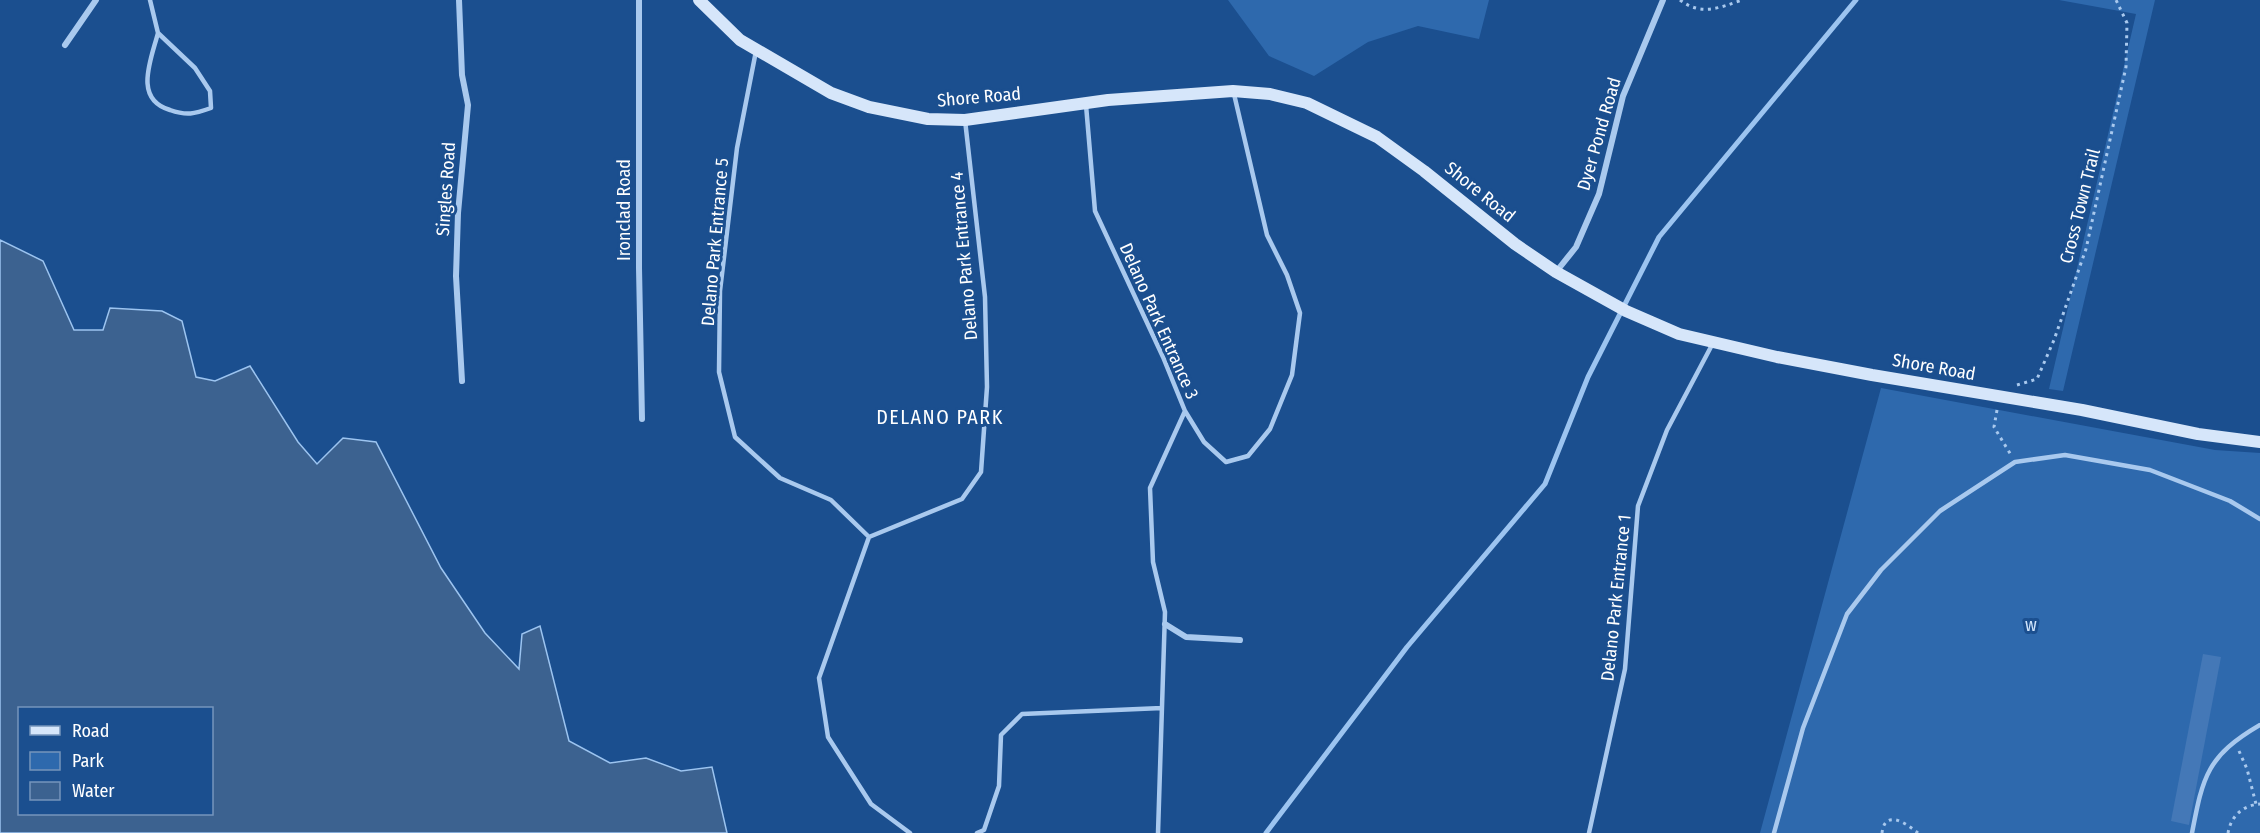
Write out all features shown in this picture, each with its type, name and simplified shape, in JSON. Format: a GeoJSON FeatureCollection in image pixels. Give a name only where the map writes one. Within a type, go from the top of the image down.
{"type":"FeatureCollection","features":[{"type":"Feature","properties":{"kind":"street"},"geometry":{"type":"LineString","coordinates":[[65,45],[96,0]]}},
{"type":"Feature","properties":{"kind":"street","name":"Singles Road"},"geometry":{"type":"LineString","coordinates":[[459,0],[462,75],[468,105],[458,213],[457,255],[462,381]]}},
{"type":"Feature","properties":{"kind":"street","name":"Ironclad Road"},"geometry":{"type":"LineString","coordinates":[[639,0],[639,268],[642,419]]}},
{"type":"Feature","properties":{"kind":"street","name":"Shore Road"},"geometry":{"type":"LineString","coordinates":[[699,0],[740,40],[831,93],[869,107],[928,120],[965,120],[1086,104],[1233,91],[1270,94],[1307,103],[1377,137],[1424,171],[1515,244],[1557,272],[1626,311],[1679,334],[1872,375],[2082,410],[2198,434],[2260,442]]}},
{"type":"Feature","properties":{"kind":"street","name":"Dyer Pond Road"},"geometry":{"type":"LineString","coordinates":[[1557,272],[1576,247],[1599,194],[1623,96],[1663,0]]}},
{"type":"Feature","properties":{"kind":"street"},"geometry":{"type":"LineString","coordinates":[[1165,624],[1186,637],[1240,640]]}},
{"type":"Feature","properties":{"kind":"lane"},"geometry":{"type":"LineString","coordinates":[[150,0],[158,33],[149,65],[147,89],[152,101],[162,108],[184,115],[211,108],[210,91],[195,68],[158,33]]}},
{"type":"Feature","properties":{"kind":"lane","name":"Delano Park Entrance 5"},"geometry":{"type":"LineString","coordinates":[[756,48],[738,148],[720,291],[719,372],[735,437],[780,478],[831,500],[869,537]]}},
{"type":"Feature","properties":{"kind":"lane"},"geometry":{"type":"LineString","coordinates":[[1185,411],[1204,442],[1226,462],[1248,456],[1270,429],[1293,375],[1300,313],[1287,275],[1267,235],[1233,91]]}},
{"type":"Feature","properties":{"kind":"lane","name":"Delano Park Entrance 3"},"geometry":{"type":"LineString","coordinates":[[1086,104],[1095,211],[1163,357],[1185,411],[1150,488],[1153,562],[1165,612],[1158,833]]}},
{"type":"Feature","properties":{"kind":"lane","name":"Delano Park Entrance 4"},"geometry":{"type":"LineString","coordinates":[[869,537],[962,499],[981,472],[987,387],[985,297],[965,120]]}},
{"type":"Feature","properties":{"kind":"lane","name":"Delano Park Entrance 1"},"geometry":{"type":"LineString","coordinates":[[1589,833],[1625,669],[1638,506],[1667,430],[1713,343]]}},
{"type":"Feature","properties":{"kind":"lane"},"geometry":{"type":"LineString","coordinates":[[1774,833],[1803,728],[1847,614],[1881,570],[1940,511],[2015,462],[2065,456],[2150,470],[2230,501],[2260,519]]}},
{"type":"Feature","properties":{"kind":"lane"},"geometry":{"type":"LineString","coordinates":[[869,537],[819,678],[828,737],[871,804],[910,833]]}},
{"type":"Feature","properties":{"kind":"lane"},"geometry":{"type":"LineString","coordinates":[[977,833],[984,830],[999,786],[1001,735],[1022,714],[1162,708]]}},
{"type":"Feature","properties":{"kind":"lane"},"geometry":{"type":"LineString","coordinates":[[2192,833],[2204,779],[2219,755],[2235,741],[2260,726]]}},
{"type":"Feature","properties":{"kind":"path"},"geometry":{"type":"LineString","coordinates":[[1680,0],[1688,7],[1712,10],[1742,0]]}},
{"type":"Feature","properties":{"kind":"path","name":"Cross Town Trail"},"geometry":{"type":"LineString","coordinates":[[2010,387],[2037,379],[2054,340],[2086,249],[2126,67],[2127,22],[2116,0]]}},
{"type":"Feature","properties":{"kind":"path"},"geometry":{"type":"LineString","coordinates":[[1997,409],[1994,427],[2015,462]]}},
{"type":"Feature","properties":{"kind":"path"},"geometry":{"type":"LineString","coordinates":[[2228,833],[2231,821],[2237,813],[2244,808],[2258,804],[2235,741]]}},
{"type":"Feature","properties":{"kind":"path"},"geometry":{"type":"LineString","coordinates":[[1882,833],[1887,821],[1893,819],[1901,821],[1918,833]]}},
{"type":"Feature","properties":{"kind":"green space"},"geometry":{"type":"Polygon","coordinates":[[[1228,0],[1489,0],[1479,39],[1418,26],[1368,42],[1314,76],[1269,56],[1228,0]]]}},
{"type":"Feature","properties":{"kind":"green space"},"geometry":{"type":"Polygon","coordinates":[[[2059,0],[2155,0],[2063,391],[2049,389],[2136,14],[2059,0]]]}},
{"type":"Feature","properties":{"kind":"green space","name":"w"},"geometry":{"type":"Polygon","coordinates":[[[1881,388],[2215,450],[2260,453],[2260,833],[1760,833],[1881,388]]]}},
{"type":"Feature","properties":{"kind":"water"},"geometry":{"type":"Polygon","coordinates":[[[0,240],[43,261],[74,330],[103,330],[110,308],[162,311],[182,321],[196,377],[215,381],[250,366],[298,442],[317,464],[343,438],[376,442],[441,568],[485,633],[519,669],[522,634],[540,626],[569,741],[610,763],[646,758],[681,771],[712,767],[727,833],[0,833],[0,240]]]}},
{"type":"Feature","properties":{"kind":"building"},"geometry":{"type":"Polygon","coordinates":[[[2203,654],[2221,657],[2189,825],[2171,821],[2203,654]]]}},
{"type":"Feature","properties":{"kind":"waterway"},"geometry":{"type":"LineString","coordinates":[[1266,833],[1407,647],[1545,484],[1588,377],[1659,237],[1856,0]]}},
{"type":"Feature","properties":{"kind":"district","name":"DELANO PARK"},"geometry":{"type":"Point","coordinates":[940,417]}}]}
